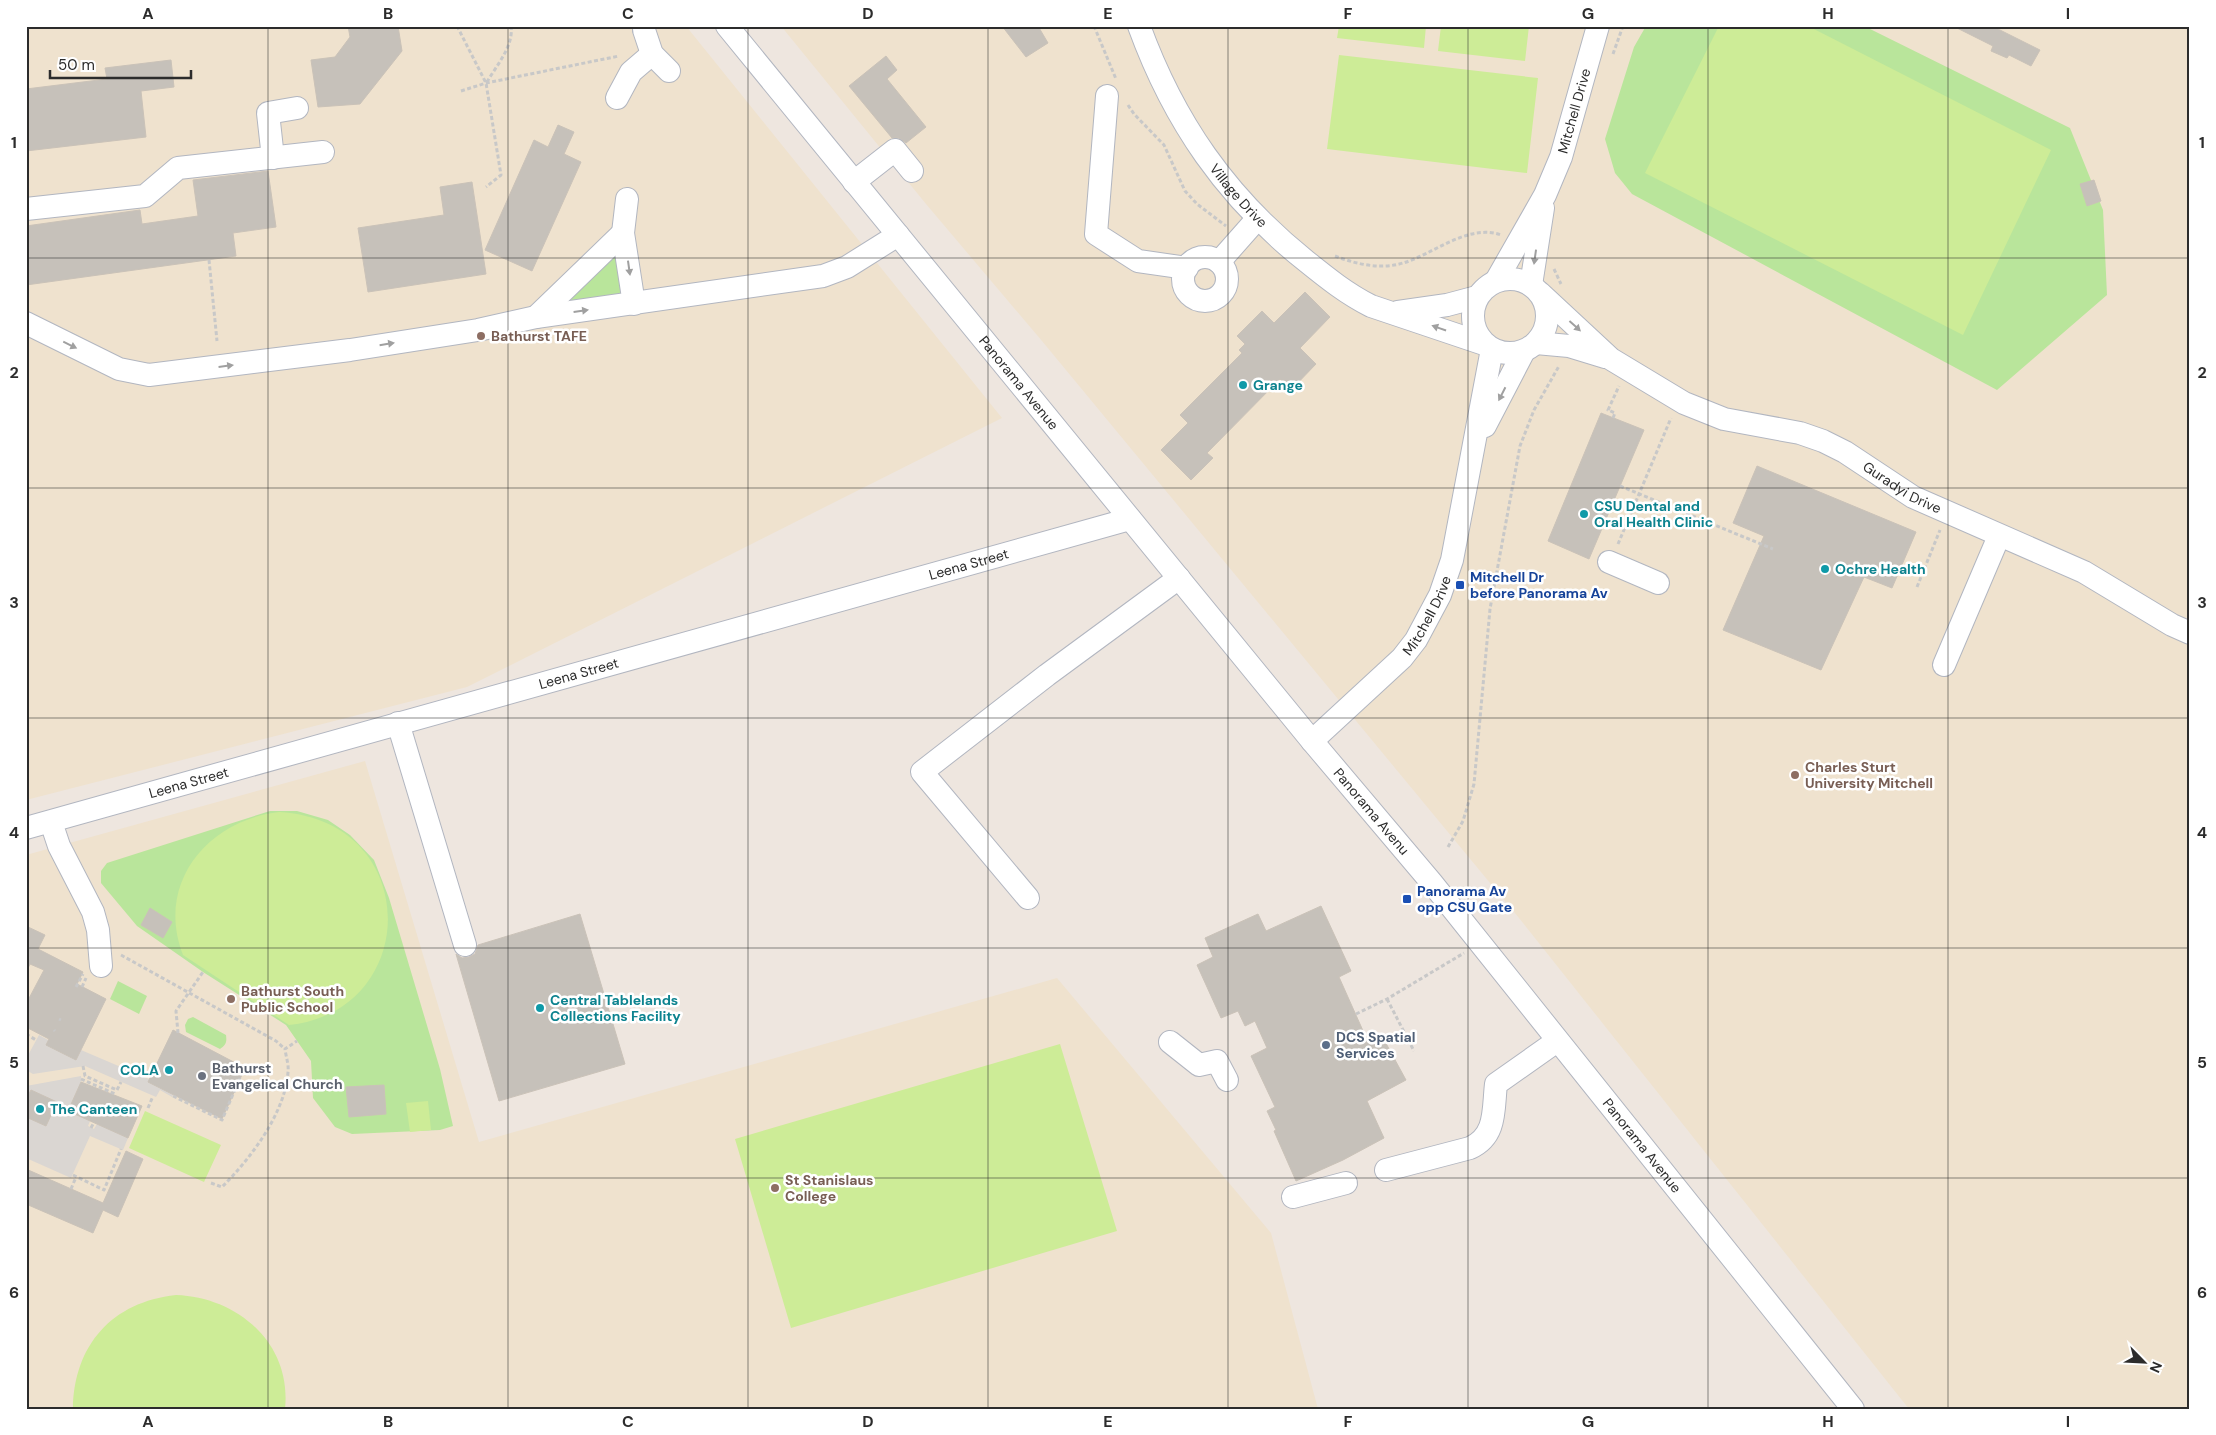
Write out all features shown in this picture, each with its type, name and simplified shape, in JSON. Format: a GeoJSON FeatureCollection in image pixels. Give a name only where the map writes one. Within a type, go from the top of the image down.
{"type":"FeatureCollection","features":[{"type":"Feature","properties":{"kind":"street","name":"Panorama Avenue"},"geometry":{"type":"LineString","coordinates":[[727,26],[1312,740]]}},
{"type":"Feature","properties":{"kind":"street","name":"Village Drive"},"geometry":{"type":"LineString","coordinates":[[1139,26],[1162,84],[1178,114],[1217,174],[1257,219],[1332,282],[1371,306],[1488,346]]}},
{"type":"Feature","properties":{"kind":"street","name":"Mitchell Drive"},"geometry":{"type":"LineString","coordinates":[[1496,281],[1526,249],[1561,157],[1598,26]]}},
{"type":"Feature","properties":{"kind":"street"},"geometry":{"type":"LineString","coordinates":[[644,30],[652,54],[669,71]]}},
{"type":"Feature","properties":{"kind":"street"},"geometry":{"type":"LineString","coordinates":[[617,98],[631,72],[652,54]]}},
{"type":"Feature","properties":{"kind":"street"},"geometry":{"type":"LineString","coordinates":[[1117,93],[1096,234],[1138,261],[1187,268]]}},
{"type":"Feature","properties":{"kind":"street"},"geometry":{"type":"LineString","coordinates":[[273,158],[268,113],[297,108]]}},
{"type":"Feature","properties":{"kind":"street"},"geometry":{"type":"LineString","coordinates":[[854,182],[896,150],[912,171]]}},
{"type":"Feature","properties":{"kind":"street"},"geometry":{"type":"LineString","coordinates":[[26,210],[145,196],[178,168],[323,152]]}},
{"type":"Feature","properties":{"kind":"street"},"geometry":{"type":"LineString","coordinates":[[627,199],[623,233],[634,304]]}},
{"type":"Feature","properties":{"kind":"street"},"geometry":{"type":"LineString","coordinates":[[1220,262],[1257,219]]}},
{"type":"Feature","properties":{"kind":"street"},"geometry":{"type":"LineString","coordinates":[[536,317],[623,233]]}},
{"type":"Feature","properties":{"kind":"street"},"geometry":{"type":"LineString","coordinates":[[26,324],[118,369],[149,375],[350,350],[478,330],[536,317],[634,304],[837,272],[898,235]]}},
{"type":"Feature","properties":{"kind":"street","name":"Mitchell Drive"},"geometry":{"type":"LineString","coordinates":[[1526,249],[1536,289]]}},
{"type":"Feature","properties":{"kind":"street"},"geometry":{"type":"LineString","coordinates":[[1211,258],[1220,262],[1225,269],[1226,285],[1223,293],[1208,301],[1200,301],[1187,292],[1184,284],[1187,268],[1193,261],[1211,258]]}},
{"type":"Feature","properties":{"kind":"street"},"geometry":{"type":"LineString","coordinates":[[1508,278],[1520,280],[1536,289],[1545,303],[1546,324],[1530,347],[1513,354],[1502,353],[1488,346],[1476,334],[1472,322],[1472,310],[1477,297],[1485,288],[1496,281],[1508,278]]}},
{"type":"Feature","properties":{"kind":"street","name":"Guradyi Drive"},"geometry":{"type":"LineString","coordinates":[[1536,289],[1611,359],[1666,393],[1702,412],[1724,419],[1800,433],[1823,441],[1845,452],[1913,497],[2084,572],[2172,625],[2190,633]]}},
{"type":"Feature","properties":{"kind":"street","name":"Village Drive"},"geometry":{"type":"LineString","coordinates":[[1394,313],[1448,305],[1477,297]]}},
{"type":"Feature","properties":{"kind":"street","name":"Mitchell Drive"},"geometry":{"type":"LineString","coordinates":[[1312,740],[1402,658],[1428,618],[1440,595],[1452,560],[1474,449],[1488,346]]}},
{"type":"Feature","properties":{"kind":"street","name":"Guradyi Drive"},"geometry":{"type":"LineString","coordinates":[[1530,347],[1569,346],[1611,359]]}},
{"type":"Feature","properties":{"kind":"street","name":"Mitchell Drive"},"geometry":{"type":"LineString","coordinates":[[1474,449],[1530,347]]}},
{"type":"Feature","properties":{"kind":"street","name":"Leena Street"},"geometry":{"type":"LineString","coordinates":[[26,828],[1130,519]]}},
{"type":"Feature","properties":{"kind":"street"},"geometry":{"type":"LineString","coordinates":[[1944,665],[1999,536]]}},
{"type":"Feature","properties":{"kind":"street"},"geometry":{"type":"LineString","coordinates":[[1612,556],[1658,582]]}},
{"type":"Feature","properties":{"kind":"street"},"geometry":{"type":"LineString","coordinates":[[1028,898],[922,772],[1039,681],[1179,578]]}},
{"type":"Feature","properties":{"kind":"street"},"geometry":{"type":"LineString","coordinates":[[398,723],[465,945]]}},
{"type":"Feature","properties":{"kind":"street","name":"Panorama Avenu"},"geometry":{"type":"LineString","coordinates":[[1312,740],[1432,883]]}},
{"type":"Feature","properties":{"kind":"street"},"geometry":{"type":"LineString","coordinates":[[51,822],[59,846],[93,912],[98,930],[101,966]]}},
{"type":"Feature","properties":{"kind":"street","name":"Panorama Avenue"},"geometry":{"type":"LineString","coordinates":[[1432,883],[1853,1409]]}},
{"type":"Feature","properties":{"kind":"street"},"geometry":{"type":"LineString","coordinates":[[1386,1170],[1470,1148],[1481,1143],[1491,1129],[1496,1084],[1557,1041]]}},
{"type":"Feature","properties":{"kind":"street"},"geometry":{"type":"LineString","coordinates":[[1170,1042],[1199,1065],[1217,1061],[1227,1080]]}},
{"type":"Feature","properties":{"kind":"street"},"geometry":{"type":"LineString","coordinates":[[1293,1197],[1346,1183]]}},
{"type":"Feature","properties":{"kind":"path"},"geometry":{"type":"LineString","coordinates":[[457,26],[486,82],[501,175],[486,186]]}},
{"type":"Feature","properties":{"kind":"path"},"geometry":{"type":"LineString","coordinates":[[486,82],[506,50],[512,33],[511,26]]}},
{"type":"Feature","properties":{"kind":"path"},"geometry":{"type":"LineString","coordinates":[[1094,26],[1117,93],[1164,145],[1185,191],[1197,204],[1241,238]]}},
{"type":"Feature","properties":{"kind":"path"},"geometry":{"type":"LineString","coordinates":[[1610,62],[1623,26]]}},
{"type":"Feature","properties":{"kind":"path"},"geometry":{"type":"LineString","coordinates":[[461,91],[486,82],[616,56],[652,54]]}},
{"type":"Feature","properties":{"kind":"path"},"geometry":{"type":"LineString","coordinates":[[1331,255],[1360,264],[1387,266],[1402,264],[1444,243],[1469,236],[1498,234],[1526,249],[1550,254],[1556,272],[1565,289]]}},
{"type":"Feature","properties":{"kind":"path"},"geometry":{"type":"LineString","coordinates":[[209,260],[217,341]]}},
{"type":"Feature","properties":{"kind":"path"},"geometry":{"type":"LineString","coordinates":[[1448,847],[1463,821],[1474,784],[1490,609],[1520,446],[1534,410],[1569,346]]}},
{"type":"Feature","properties":{"kind":"path"},"geometry":{"type":"LineString","coordinates":[[1613,418],[1616,413],[1608,410],[1619,386],[1626,390]]}},
{"type":"Feature","properties":{"kind":"path"},"geometry":{"type":"LineString","coordinates":[[1612,556],[1674,411]]}},
{"type":"Feature","properties":{"kind":"path"},"geometry":{"type":"LineString","coordinates":[[1620,486],[1773,549]]}},
{"type":"Feature","properties":{"kind":"path"},"geometry":{"type":"LineString","coordinates":[[1917,588],[1943,523]]}},
{"type":"Feature","properties":{"kind":"path"},"geometry":{"type":"LineString","coordinates":[[98,930],[120,955],[276,1041],[285,1049],[288,1071],[287,1082],[276,1112],[256,1148],[222,1187],[211,1183]]}},
{"type":"Feature","properties":{"kind":"path"},"geometry":{"type":"LineString","coordinates":[[1356,1014],[1387,999],[1479,944]]}},
{"type":"Feature","properties":{"kind":"path"},"geometry":{"type":"LineString","coordinates":[[76,987],[84,972],[88,975],[82,987]]}},
{"type":"Feature","properties":{"kind":"path"},"geometry":{"type":"LineString","coordinates":[[178,1033],[176,1010],[203,972]]}},
{"type":"Feature","properties":{"kind":"path"},"geometry":{"type":"LineString","coordinates":[[1387,999],[1414,1051]]}},
{"type":"Feature","properties":{"kind":"path"},"geometry":{"type":"LineString","coordinates":[[26,1034],[36,1040]]}},
{"type":"Feature","properties":{"kind":"path"},"geometry":{"type":"LineString","coordinates":[[285,1049],[297,1041]]}},
{"type":"Feature","properties":{"kind":"path"},"geometry":{"type":"LineString","coordinates":[[83,1066],[86,1076],[116,1094]]}},
{"type":"Feature","properties":{"kind":"path"},"geometry":{"type":"LineString","coordinates":[[173,1096],[222,1120],[240,1078]]}},
{"type":"Feature","properties":{"kind":"path"},"geometry":{"type":"LineString","coordinates":[[81,1079],[116,1094]]}},
{"type":"Feature","properties":{"kind":"path"},"geometry":{"type":"LineString","coordinates":[[116,1094],[121,1082]]}},
{"type":"Feature","properties":{"kind":"path"},"geometry":{"type":"LineString","coordinates":[[148,1108],[153,1096]]}},
{"type":"Feature","properties":{"kind":"path"},"geometry":{"type":"LineString","coordinates":[[91,1128],[94,1122]]}},
{"type":"Feature","properties":{"kind":"path"},"geometry":{"type":"LineString","coordinates":[[71,1189],[74,1176],[104,1190],[121,1149]]}},
{"type":"Feature","properties":{"kind":"path"},"geometry":{"type":"LineString","coordinates":[[26,1165],[29,1159]]}},
{"type":"Feature","properties":{"kind":"shaded area","name":"Bathurst TAFE"},"geometry":{"type":"Polygon","coordinates":[[[26,26],[686,26],[1002,418],[467,687],[26,800],[26,26]]]}},
{"type":"Feature","properties":{"kind":"shaded area","name":"Charles Sturt University Mitchell"},"geometry":{"type":"Polygon","coordinates":[[[781,26],[2190,26],[2190,1409],[1909,1409],[1519,918],[1042,341],[926,204],[781,26]]]}},
{"type":"Feature","properties":{"kind":"shaded area","name":"St Stanislaus College"},"geometry":{"type":"Polygon","coordinates":[[[365,761],[479,1142],[1057,978],[1271,1233],[1318,1409],[26,1409],[26,855],[365,761]]]}},
{"type":"Feature","properties":{"kind":"shaded area"},"geometry":{"type":"Polygon","coordinates":[[[79,985],[106,999],[81,1050],[149,1079],[173,1030],[198,1044],[172,1097],[160,1090],[156,1097],[85,1066],[33,1074],[26,1070],[26,1059],[39,1035],[50,1041],[79,985]]]}},
{"type":"Feature","properties":{"kind":"shaded area"},"geometry":{"type":"Polygon","coordinates":[[[81,1076],[81,1082],[68,1111],[90,1121],[88,1126],[94,1129],[97,1124],[128,1138],[123,1150],[90,1136],[71,1178],[26,1158],[26,1117],[46,1126],[57,1102],[31,1090],[26,1099],[26,1086],[81,1076]]]}},
{"type":"Feature","properties":{"kind":"green space"},"geometry":{"type":"Polygon","coordinates":[[[1339,26],[1426,26],[1424,48],[1337,38],[1339,26]]]}},
{"type":"Feature","properties":{"kind":"green space"},"geometry":{"type":"Polygon","coordinates":[[[1441,26],[1529,26],[1525,61],[1438,51],[1441,26]]]}},
{"type":"Feature","properties":{"kind":"green space"},"geometry":{"type":"Polygon","coordinates":[[[1646,26],[1864,26],[2070,128],[2103,210],[2107,295],[1997,390],[1632,194],[1615,173],[1605,139],[1634,47],[1646,26]]]}},
{"type":"Feature","properties":{"kind":"green space"},"geometry":{"type":"Polygon","coordinates":[[[1719,26],[1808,26],[2051,150],[1963,335],[1645,173],[1719,26]]]}},
{"type":"Feature","properties":{"kind":"green space"},"geometry":{"type":"Polygon","coordinates":[[[1339,55],[1538,78],[1527,173],[1327,149],[1339,55]]]}},
{"type":"Feature","properties":{"kind":"green space"},"geometry":{"type":"Polygon","coordinates":[[[623,233],[634,304],[536,317],[623,233]]]}},
{"type":"Feature","properties":{"kind":"green space"},"geometry":{"type":"Polygon","coordinates":[[[270,811],[297,811],[328,820],[350,835],[374,860],[389,898],[440,1069],[453,1126],[440,1130],[352,1134],[335,1127],[313,1098],[311,1061],[286,1025],[203,972],[137,926],[101,883],[101,871],[107,863],[270,811]]]}},
{"type":"Feature","properties":{"kind":"green space"},"geometry":{"type":"Polygon","coordinates":[[[279,812],[326,823],[360,847],[381,879],[388,916],[382,954],[364,987],[333,1012],[289,1025],[183,955],[176,929],[176,903],[182,880],[194,860],[210,842],[230,828],[253,817],[279,812]]]}},
{"type":"Feature","properties":{"kind":"green space"},"geometry":{"type":"Polygon","coordinates":[[[118,981],[147,996],[139,1014],[110,999],[118,981]]]}},
{"type":"Feature","properties":{"kind":"green space"},"geometry":{"type":"Polygon","coordinates":[[[193,1017],[226,1035],[224,1046],[220,1049],[186,1032],[185,1025],[188,1019],[193,1017]]]}},
{"type":"Feature","properties":{"kind":"green space"},"geometry":{"type":"Polygon","coordinates":[[[1060,1044],[1117,1231],[791,1328],[735,1139],[1060,1044]]]}},
{"type":"Feature","properties":{"kind":"green space"},"geometry":{"type":"Polygon","coordinates":[[[428,1101],[431,1130],[410,1132],[406,1103],[428,1101]]]}},
{"type":"Feature","properties":{"kind":"green space"},"geometry":{"type":"Polygon","coordinates":[[[145,1111],[221,1145],[204,1182],[129,1148],[145,1111]]]}},
{"type":"Feature","properties":{"kind":"green space"},"geometry":{"type":"Polygon","coordinates":[[[176,1295],[220,1304],[256,1328],[270,1344],[280,1364],[285,1385],[285,1409],[73,1409],[75,1386],[81,1365],[89,1347],[101,1331],[116,1317],[133,1307],[153,1299],[176,1295]]]}},
{"type":"Feature","properties":{"kind":"building"},"geometry":{"type":"Polygon","coordinates":[[[348,26],[398,26],[402,51],[360,104],[318,107],[311,60],[335,57],[350,37],[348,26]]]}},
{"type":"Feature","properties":{"kind":"building"},"geometry":{"type":"Polygon","coordinates":[[[1002,26],[1038,26],[1048,43],[1026,57],[1002,26]]]}},
{"type":"Feature","properties":{"kind":"building"},"geometry":{"type":"Polygon","coordinates":[[[1953,26],[1992,26],[2040,50],[2031,66],[2009,55],[2007,58],[1991,51],[1993,46],[1953,26]]]}},
{"type":"Feature","properties":{"kind":"building"},"geometry":{"type":"Polygon","coordinates":[[[886,56],[897,70],[887,79],[926,127],[906,143],[899,138],[892,138],[849,86],[886,56]]]}},
{"type":"Feature","properties":{"kind":"building"},"geometry":{"type":"Polygon","coordinates":[[[171,60],[174,87],[141,91],[146,137],[26,151],[26,89],[107,79],[105,68],[171,60]]]}},
{"type":"Feature","properties":{"kind":"building"},"geometry":{"type":"Polygon","coordinates":[[[558,125],[574,132],[564,154],[581,162],[532,271],[485,250],[534,140],[548,147],[558,125]]]}},
{"type":"Feature","properties":{"kind":"building"},"geometry":{"type":"Polygon","coordinates":[[[268,171],[276,227],[233,233],[236,256],[26,285],[26,226],[140,210],[142,224],[198,216],[193,180],[268,171]]]}},
{"type":"Feature","properties":{"kind":"building"},"geometry":{"type":"Polygon","coordinates":[[[2094,180],[2101,201],[2087,206],[2080,184],[2094,180]]]}},
{"type":"Feature","properties":{"kind":"building"},"geometry":{"type":"Polygon","coordinates":[[[472,182],[486,274],[368,292],[358,228],[444,215],[440,187],[472,182]]]}},
{"type":"Feature","properties":{"kind":"building","name":"Grange"},"geometry":{"type":"Polygon","coordinates":[[[1305,292],[1330,317],[1300,348],[1316,364],[1291,390],[1280,379],[1207,453],[1213,458],[1191,480],[1161,450],[1188,423],[1180,415],[1242,353],[1239,350],[1245,344],[1237,336],[1262,311],[1274,323],[1305,292]]]}},
{"type":"Feature","properties":{"kind":"building","name":"CSU Dental and Oral Health Clinic"},"geometry":{"type":"Polygon","coordinates":[[[1601,413],[1644,430],[1589,559],[1548,541],[1601,413]]]}},
{"type":"Feature","properties":{"kind":"building","name":"Ochre Health"},"geometry":{"type":"Polygon","coordinates":[[[1757,466],[1916,532],[1892,588],[1864,577],[1821,670],[1723,630],[1764,536],[1733,523],[1757,466]]]}},
{"type":"Feature","properties":{"kind":"building","name":"DCS Spatial Services"},"geometry":{"type":"Polygon","coordinates":[[[1321,906],[1351,971],[1339,977],[1368,1042],[1382,1036],[1406,1080],[1367,1101],[1384,1138],[1343,1160],[1296,1181],[1267,1111],[1275,1107],[1251,1056],[1267,1048],[1255,1021],[1245,1026],[1238,1011],[1221,1018],[1197,965],[1213,957],[1205,938],[1258,914],[1266,931],[1321,906]]]}},
{"type":"Feature","properties":{"kind":"building"},"geometry":{"type":"Polygon","coordinates":[[[150,908],[172,922],[163,938],[141,925],[150,908]]]}},
{"type":"Feature","properties":{"kind":"building","name":"Central Tablelands Collections Facility"},"geometry":{"type":"Polygon","coordinates":[[[580,914],[625,1064],[499,1101],[456,954],[462,958],[469,957],[475,954],[478,945],[580,914]]]}},
{"type":"Feature","properties":{"kind":"building"},"geometry":{"type":"Polygon","coordinates":[[[26,926],[45,935],[38,949],[83,972],[77,984],[106,999],[76,1060],[46,1045],[49,1039],[26,1027],[26,1004],[44,970],[30,964],[26,972],[26,926]]]}},
{"type":"Feature","properties":{"kind":"building"},"geometry":{"type":"Polygon","coordinates":[[[173,1030],[245,1068],[222,1119],[148,1082],[173,1030]]]}},
{"type":"Feature","properties":{"kind":"building"},"geometry":{"type":"Polygon","coordinates":[[[81,1082],[142,1106],[128,1138],[68,1111],[81,1082]]]}},
{"type":"Feature","properties":{"kind":"building"},"geometry":{"type":"Polygon","coordinates":[[[384,1085],[386,1114],[349,1117],[346,1087],[384,1085]]]}},
{"type":"Feature","properties":{"kind":"building","name":"The Canteen"},"geometry":{"type":"Polygon","coordinates":[[[31,1090],[57,1102],[46,1126],[26,1117],[26,1099],[31,1090]]]}},
{"type":"Feature","properties":{"kind":"building"},"geometry":{"type":"Polygon","coordinates":[[[126,1151],[143,1159],[118,1217],[103,1210],[93,1233],[26,1204],[26,1169],[103,1203],[126,1151]]]}},
{"type":"Feature","properties":{"kind":"place","name":"Bathurst TAFE"},"geometry":{"type":"Point","coordinates":[481,336]}},
{"type":"Feature","properties":{"kind":"place","name":"Grange"},"geometry":{"type":"Point","coordinates":[1243,385]}},
{"type":"Feature","properties":{"kind":"place","name":"CSU Dental and Oral Health Clinic"},"geometry":{"type":"Point","coordinates":[1584,514]}},
{"type":"Feature","properties":{"kind":"place","name":"Ochre Health"},"geometry":{"type":"Point","coordinates":[1825,569]}},
{"type":"Feature","properties":{"kind":"place","name":"Mitchell Dr before Panorama Av"},"geometry":{"type":"Point","coordinates":[1460,585]}},
{"type":"Feature","properties":{"kind":"place","name":"Charles Sturt University Mitchell"},"geometry":{"type":"Point","coordinates":[1795,775]}},
{"type":"Feature","properties":{"kind":"place","name":"Panorama Av opp CSU Gate"},"geometry":{"type":"Point","coordinates":[1407,899]}},
{"type":"Feature","properties":{"kind":"place","name":"Bathurst South Public School"},"geometry":{"type":"Point","coordinates":[231,999]}},
{"type":"Feature","properties":{"kind":"place","name":"Central Tablelands Collections Facility"},"geometry":{"type":"Point","coordinates":[540,1008]}},
{"type":"Feature","properties":{"kind":"place","name":"DCS Spatial Services"},"geometry":{"type":"Point","coordinates":[1326,1045]}},
{"type":"Feature","properties":{"kind":"place","name":"COLA"},"geometry":{"type":"Point","coordinates":[169,1070]}},
{"type":"Feature","properties":{"kind":"place","name":"Bathurst Evangelical Church"},"geometry":{"type":"Point","coordinates":[202,1076]}},
{"type":"Feature","properties":{"kind":"place","name":"The Canteen"},"geometry":{"type":"Point","coordinates":[40,1109]}},
{"type":"Feature","properties":{"kind":"place","name":"St Stanislaus College"},"geometry":{"type":"Point","coordinates":[775,1188]}}]}
